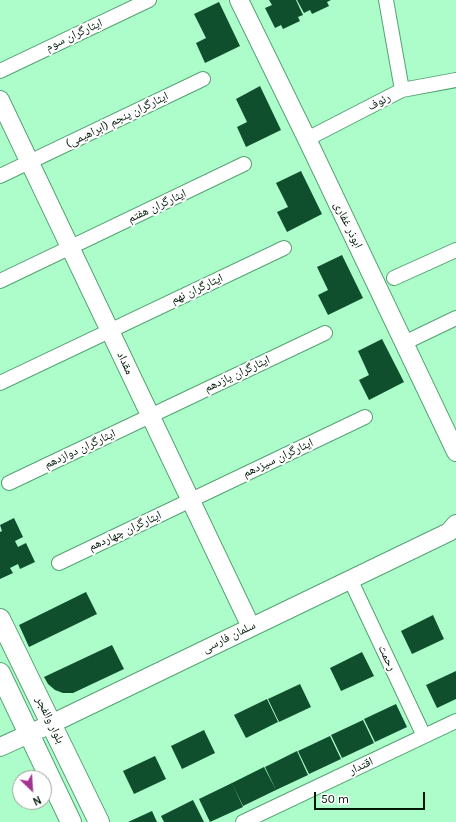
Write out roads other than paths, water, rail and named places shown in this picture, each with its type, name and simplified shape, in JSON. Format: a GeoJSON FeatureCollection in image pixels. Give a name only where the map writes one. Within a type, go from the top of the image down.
{"type":"FeatureCollection","features":[{"type":"Feature","properties":{"kind":"main road","name":"بلوار والفجر"},"geometry":{"type":"LineString","coordinates":[[0,619],[99,822]]}},
{"type":"Feature","properties":{"kind":"main road","name":"بلوار والفجر"},"geometry":{"type":"LineString","coordinates":[[0,673],[71,822]]}},
{"type":"Feature","properties":{"kind":"street","name":"ایثارگران سوم"},"geometry":{"type":"LineString","coordinates":[[0,71],[149,0]]}},
{"type":"Feature","properties":{"kind":"street","name":"ابوذر غفاری"},"geometry":{"type":"LineString","coordinates":[[239,0],[456,452]]}},
{"type":"Feature","properties":{"kind":"street"},"geometry":{"type":"LineString","coordinates":[[386,0],[402,90]]}},
{"type":"Feature","properties":{"kind":"street","name":"ایثارگران پنجم (ابراهیمی)"},"geometry":{"type":"LineString","coordinates":[[0,176],[204,79]]}},
{"type":"Feature","properties":{"kind":"street","name":"رئوف"},"geometry":{"type":"LineString","coordinates":[[307,139],[402,90],[456,80]]}},
{"type":"Feature","properties":{"kind":"street","name":"مقداد"},"geometry":{"type":"LineString","coordinates":[[0,100],[251,627]]}},
{"type":"Feature","properties":{"kind":"street","name":"ایثارگران هفتم"},"geometry":{"type":"LineString","coordinates":[[0,281],[244,164]]}},
{"type":"Feature","properties":{"kind":"street","name":"ایثارگران نهم"},"geometry":{"type":"LineString","coordinates":[[0,383],[284,248]]}},
{"type":"Feature","properties":{"kind":"street"},"geometry":{"type":"LineString","coordinates":[[394,278],[456,251]]}},
{"type":"Feature","properties":{"kind":"street"},"geometry":{"type":"LineString","coordinates":[[404,343],[456,318]]}},
{"type":"Feature","properties":{"kind":"street","name":"ایثارگران یازدهم"},"geometry":{"type":"LineString","coordinates":[[150,416],[324,333]]}},
{"type":"Feature","properties":{"kind":"street","name":"ایثارگران دوازدهم"},"geometry":{"type":"LineString","coordinates":[[9,483],[150,416]]}},
{"type":"Feature","properties":{"kind":"street","name":"ایثارگران سیزدهم"},"geometry":{"type":"LineString","coordinates":[[190,500],[365,417]]}},
{"type":"Feature","properties":{"kind":"street","name":"ایثارگران چهاردهم"},"geometry":{"type":"LineString","coordinates":[[59,563],[190,500]]}},
{"type":"Feature","properties":{"kind":"street","name":"سلمان فارسی"},"geometry":{"type":"LineString","coordinates":[[0,748],[449,532],[456,524]]}},
{"type":"Feature","properties":{"kind":"street","name":"رحمت"},"geometry":{"type":"LineString","coordinates":[[350,579],[424,736]]}},
{"type":"Feature","properties":{"kind":"street","name":"اقتدار"},"geometry":{"type":"LineString","coordinates":[[243,822],[456,721]]}}]}
